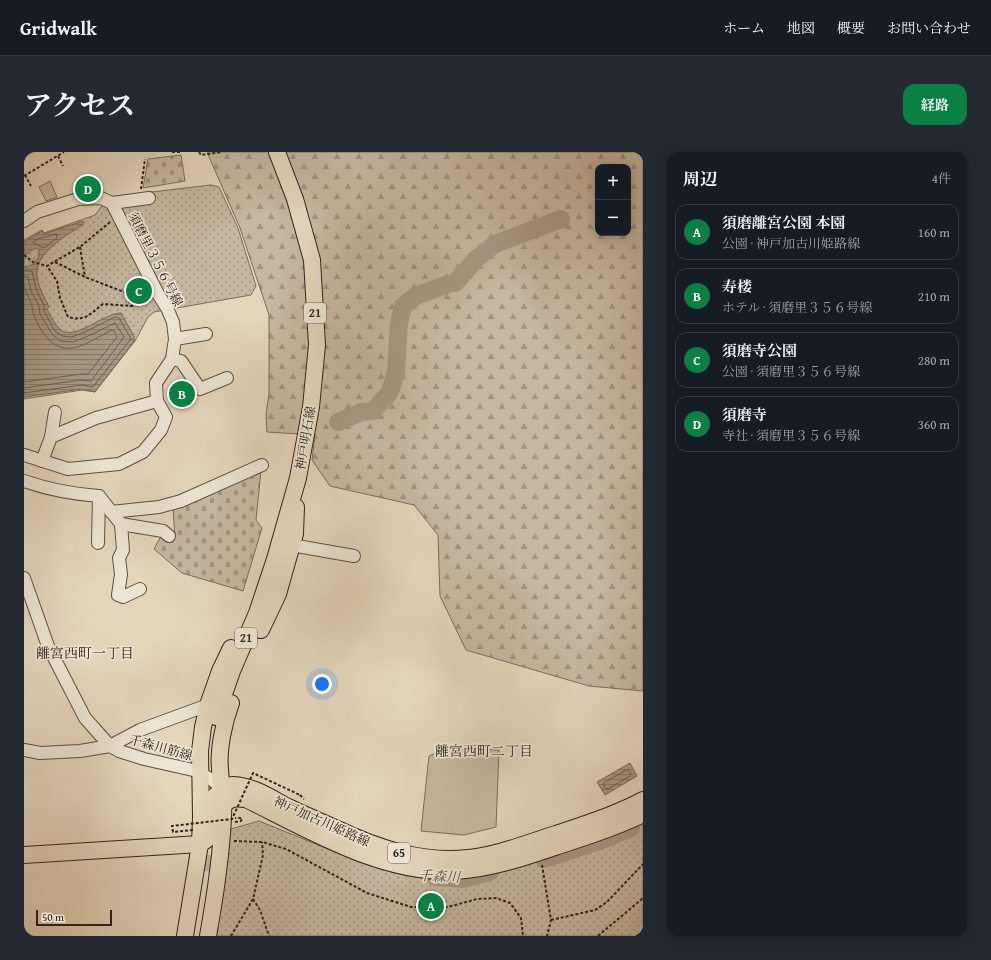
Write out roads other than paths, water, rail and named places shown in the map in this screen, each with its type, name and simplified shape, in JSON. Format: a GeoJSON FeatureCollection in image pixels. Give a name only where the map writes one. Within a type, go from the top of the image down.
{"type":"FeatureCollection","features":[{"type":"Feature","properties":{"kind":"main road","name":"神戸明石線"},"geometry":{"type":"LineString","coordinates":[[196,837],[202,817],[196,769],[212,711],[220,671],[265,574],[275,559],[298,478],[311,407],[317,345],[312,260],[295,199],[277,152]]}},
{"type":"Feature","properties":{"kind":"main road"},"geometry":{"type":"LineString","coordinates":[[24,855],[196,837],[208,839],[228,812],[220,770],[224,726],[230,705],[248,659],[278,594],[295,534],[298,478]]}},
{"type":"Feature","properties":{"kind":"main road"},"geometry":{"type":"LineString","coordinates":[[208,936],[228,812],[232,799],[249,794],[233,776],[220,770]]}},
{"type":"Feature","properties":{"kind":"main road","name":"神戸加古川姫路線"},"geometry":{"type":"LineString","coordinates":[[223,789],[232,785],[353,850],[411,868],[441,871],[486,867],[544,851],[643,814]]}},
{"type":"Feature","properties":{"kind":"main road"},"geometry":{"type":"LineString","coordinates":[[186,934],[196,837],[209,804],[215,794],[223,789]]}},
{"type":"Feature","properties":{"kind":"main road","name":"神戸加古川姫路線"},"geometry":{"type":"LineString","coordinates":[[249,794],[372,844],[409,855],[442,859],[477,857],[516,847],[607,816],[643,800]]}},
{"type":"Feature","properties":{"kind":"main road"},"geometry":{"type":"LineString","coordinates":[[186,934],[209,871]]}},
{"type":"Feature","properties":{"kind":"street"},"geometry":{"type":"LineString","coordinates":[[24,221],[37,212],[78,199],[101,198],[112,203],[144,199]]}},
{"type":"Feature","properties":{"kind":"street","name":"須磨里３５６号線"},"geometry":{"type":"LineString","coordinates":[[24,455],[68,469],[119,464],[143,452],[161,430],[166,417],[157,401],[156,383],[172,359],[175,339],[173,322],[112,203]]}},
{"type":"Feature","properties":{"kind":"street"},"geometry":{"type":"LineString","coordinates":[[175,339],[206,334]]}},
{"type":"Feature","properties":{"kind":"street"},"geometry":{"type":"LineString","coordinates":[[172,359],[181,361],[200,389],[227,378]]}},
{"type":"Feature","properties":{"kind":"street"},"geometry":{"type":"LineString","coordinates":[[51,437],[96,418],[157,401]]}},
{"type":"Feature","properties":{"kind":"street"},"geometry":{"type":"LineString","coordinates":[[42,461],[51,437],[55,412]]}},
{"type":"Feature","properties":{"kind":"street"},"geometry":{"type":"LineString","coordinates":[[111,512],[159,506],[181,500],[262,465]]}},
{"type":"Feature","properties":{"kind":"street"},"geometry":{"type":"LineString","coordinates":[[24,481],[48,489],[76,495],[99,496]]}},
{"type":"Feature","properties":{"kind":"street"},"geometry":{"type":"LineString","coordinates":[[99,496],[121,524],[123,550],[119,558],[121,574],[118,595],[123,597],[140,589]]}},
{"type":"Feature","properties":{"kind":"street"},"geometry":{"type":"LineString","coordinates":[[98,543],[99,496]]}},
{"type":"Feature","properties":{"kind":"street"},"geometry":{"type":"LineString","coordinates":[[121,524],[163,531],[169,536]]}},
{"type":"Feature","properties":{"kind":"street"},"geometry":{"type":"LineString","coordinates":[[291,546],[354,556]]}},
{"type":"Feature","properties":{"kind":"street","name":"千森川筋線"},"geometry":{"type":"LineString","coordinates":[[24,578],[48,646],[86,718],[110,746],[119,751],[144,759],[196,769],[223,789]]}},
{"type":"Feature","properties":{"kind":"street"},"geometry":{"type":"LineString","coordinates":[[24,750],[40,753],[80,751],[110,746],[140,730],[212,711]]}},
{"type":"Feature","properties":{"kind":"street"},"geometry":{"type":"LineString","coordinates":[[196,769],[220,770]]}},
{"type":"Feature","properties":{"kind":"water"},"geometry":{"type":"Polygon","coordinates":[[[83,221],[84,224],[48,250],[38,264],[38,281],[49,307],[47,309],[57,326],[61,330],[67,332],[73,332],[106,317],[121,313],[134,336],[134,341],[95,392],[82,389],[24,397],[24,267],[30,266],[35,262],[39,250],[35,248],[24,256],[24,242],[42,231],[44,234],[83,221]]]}},
{"type":"Feature","properties":{"kind":"water"},"geometry":{"type":"Polygon","coordinates":[[[630,763],[637,776],[605,795],[597,782],[630,763]]]}},
{"type":"Feature","properties":{"kind":"waterway"},"geometry":{"type":"LineString","coordinates":[[455,283],[476,259],[495,244],[561,219]]}},
{"type":"Feature","properties":{"kind":"waterway"},"geometry":{"type":"LineString","coordinates":[[338,422],[362,412],[373,411],[390,392],[396,372],[399,324],[403,306],[416,296],[448,284]]}},
{"type":"Feature","properties":{"kind":"waterway","name":"千森川"},"geometry":{"type":"LineString","coordinates":[[544,859],[600,841],[631,828]]}},
{"type":"Feature","properties":{"kind":"waterway","name":"千森川"},"geometry":{"type":"LineString","coordinates":[[435,877],[463,879],[490,872]]}},
{"type":"Feature","properties":{"kind":"tunnel"},"geometry":{"type":"LineString","coordinates":[[209,871],[211,826]]}},
{"type":"Feature","properties":{"kind":"place","name":"須磨寺"},"geometry":{"type":"Point","coordinates":[88,189]}},
{"type":"Feature","properties":{"kind":"place","name":"須磨寺公園"},"geometry":{"type":"Point","coordinates":[139,291]}},
{"type":"Feature","properties":{"kind":"place","name":"寿楼"},"geometry":{"type":"Point","coordinates":[182,394]}},
{"type":"Feature","properties":{"kind":"place","name":"須磨離宮公園 本園"},"geometry":{"type":"Point","coordinates":[431,906]}},
{"type":"Feature","properties":{"kind":"district","name":"離宮西町一丁目"},"geometry":{"type":"Point","coordinates":[85,653]}},
{"type":"Feature","properties":{"kind":"district","name":"離宮西町二丁目"},"geometry":{"type":"Point","coordinates":[484,751]}}]}
